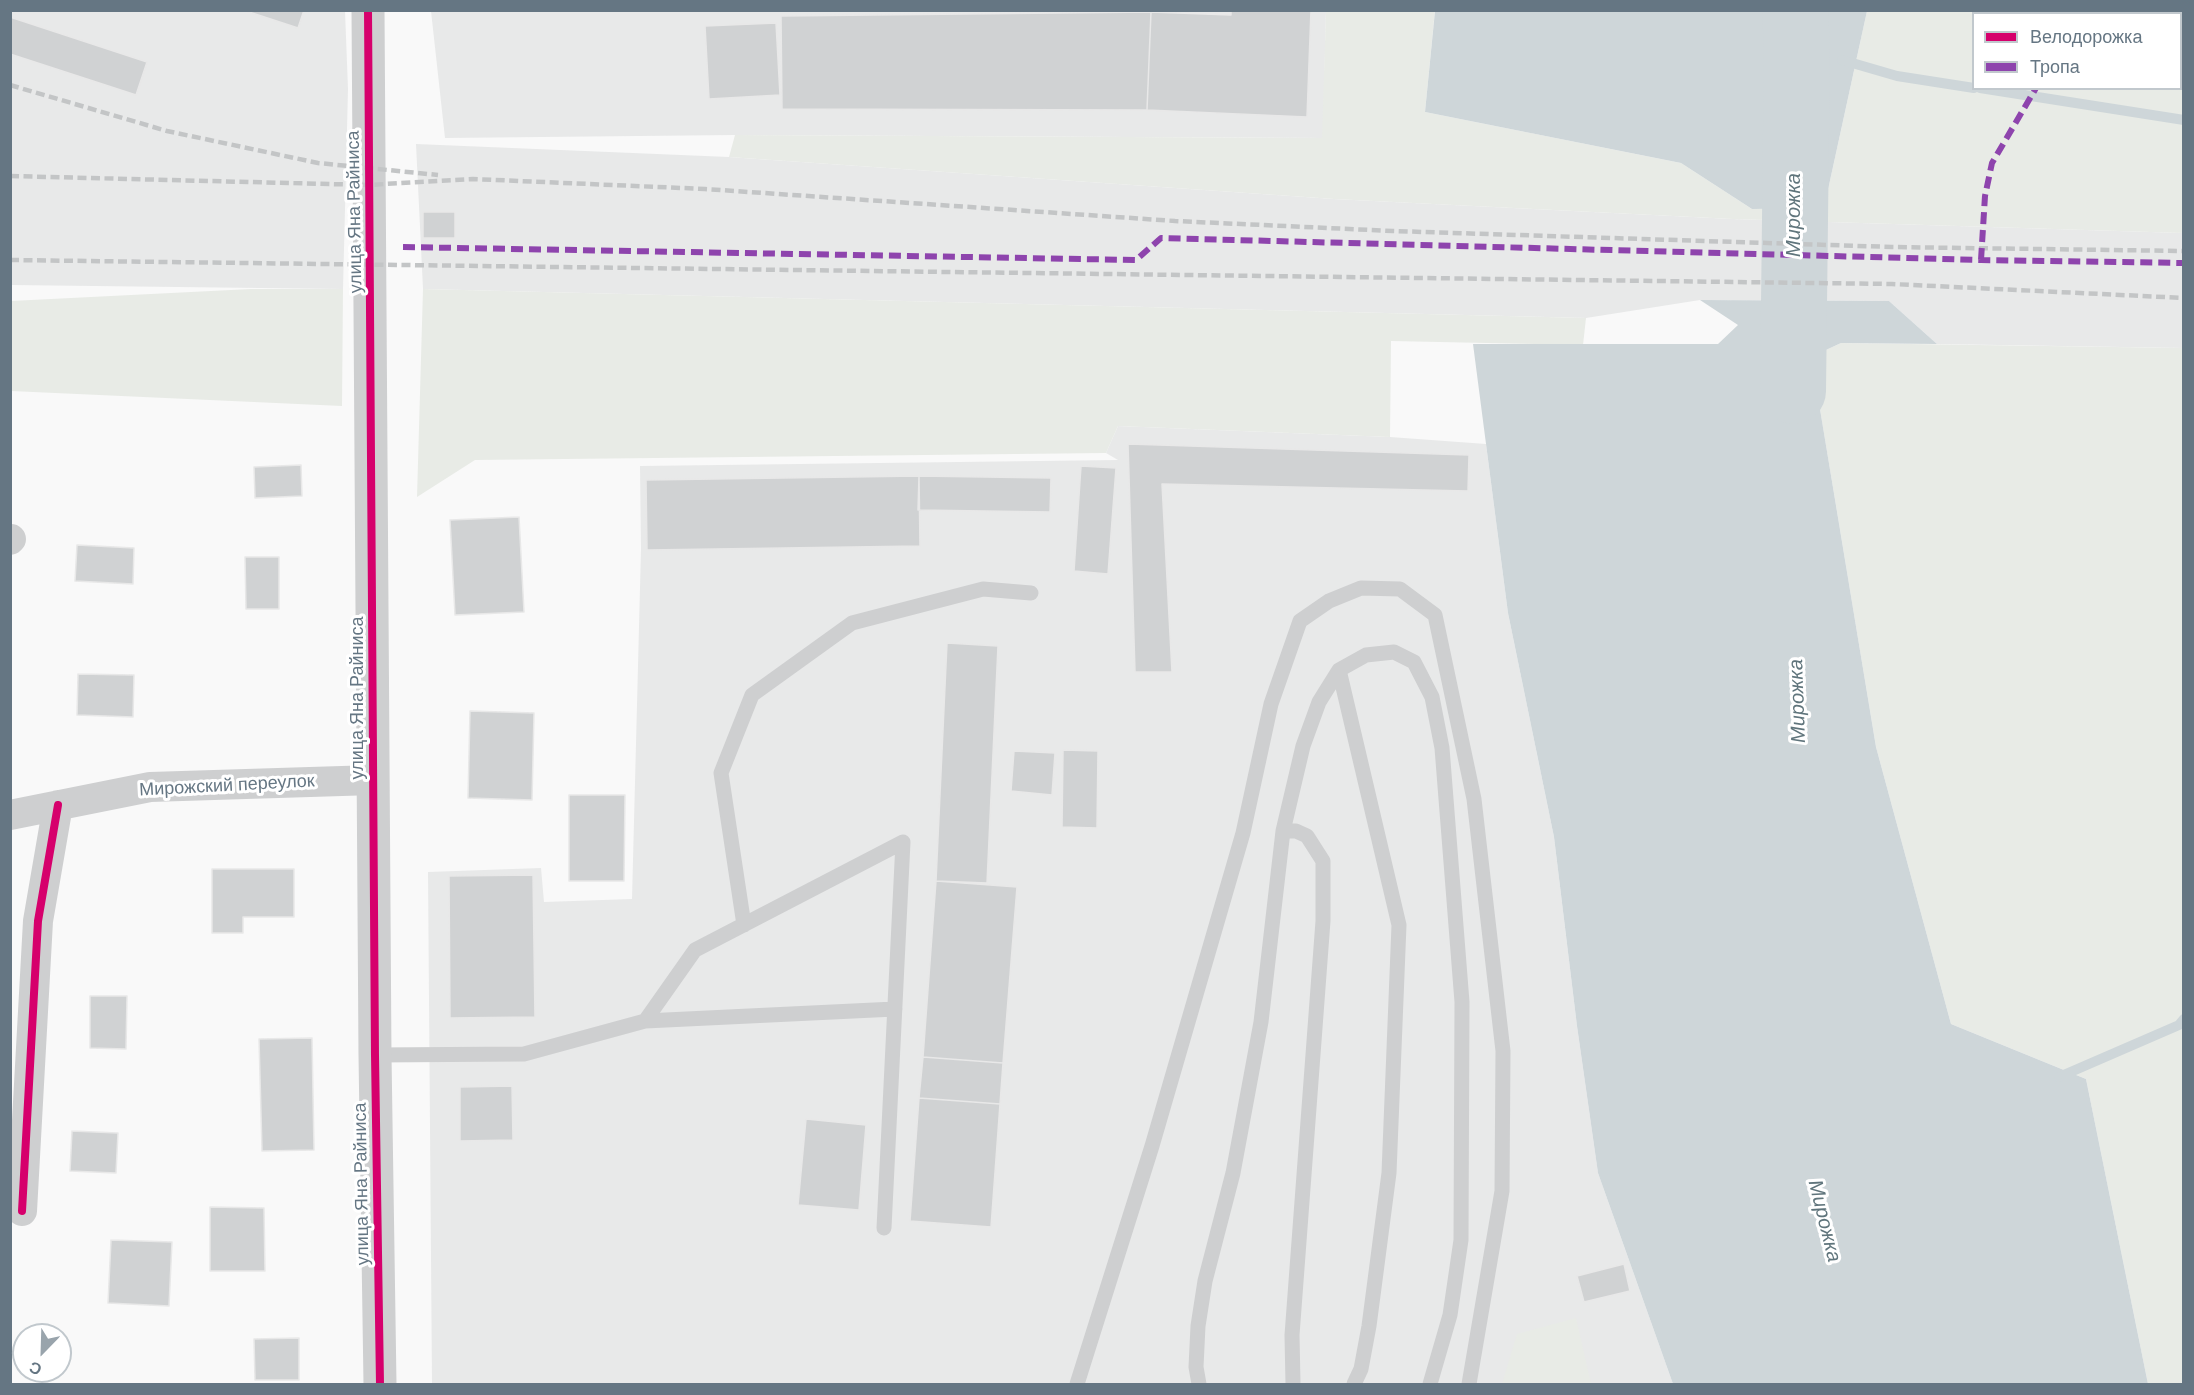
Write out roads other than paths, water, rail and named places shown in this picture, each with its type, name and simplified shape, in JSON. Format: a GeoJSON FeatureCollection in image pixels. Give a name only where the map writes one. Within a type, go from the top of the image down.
{"type":"FeatureCollection","features":[{"type":"Feature","properties":{"kind":"street","name":"улица Яна Райниса"},"geometry":{"type":"LineString","coordinates":[[368,10],[375,1055],[380,1384]]}},
{"type":"Feature","properties":{"kind":"street","name":"Мирожский переулок"},"geometry":{"type":"LineString","coordinates":[[10,815],[150,787],[374,780]]}},
{"type":"Feature","properties":{"kind":"street"},"geometry":{"type":"LineString","coordinates":[[22,1211],[38,921],[58,805]]}},
{"type":"Feature","properties":{"kind":"lane"},"geometry":{"type":"LineString","coordinates":[[1077,1384],[1152,1146],[1243,833],[1271,704],[1300,621],[1329,601],[1361,588],[1400,589],[1435,615],[1474,799],[1503,1051],[1503,1109],[1502,1191],[1468,1384]]}},
{"type":"Feature","properties":{"kind":"lane"},"geometry":{"type":"LineString","coordinates":[[744,925],[721,773],[752,695],[852,623],[983,589],[1031,593]]}},
{"type":"Feature","properties":{"kind":"lane"},"geometry":{"type":"LineString","coordinates":[[1199,1384],[1196,1367],[1199,1314],[1204,1281],[1233,1173],[1261,1022],[1282,831],[1303,746],[1319,702],[1339,670],[1366,655],[1394,652],[1414,662],[1432,697],[1442,748],[1462,1002],[1461,1240],[1450,1316],[1430,1384]]}},
{"type":"Feature","properties":{"kind":"lane"},"geometry":{"type":"LineString","coordinates":[[1339,670],[1399,925],[1389,1173],[1369,1326],[1361,1369],[1354,1384]]}},
{"type":"Feature","properties":{"kind":"lane"},"geometry":{"type":"LineString","coordinates":[[1282,831],[1296,831],[1307,837],[1323,861],[1321,945],[1292,1335],[1293,1384]]}},
{"type":"Feature","properties":{"kind":"lane"},"geometry":{"type":"LineString","coordinates":[[645,1021],[695,950],[903,842],[884,1228]]}},
{"type":"Feature","properties":{"kind":"lane"},"geometry":{"type":"LineString","coordinates":[[375,1055],[524,1054],[645,1021],[895,1009]]}},
{"type":"Feature","properties":{"kind":"water"},"geometry":{"type":"Polygon","coordinates":[[[1435,11],[1867,11],[1824,208],[1752,209],[1681,163],[1425,112],[1435,11]]]}},
{"type":"Feature","properties":{"kind":"water"},"geometry":{"type":"Polygon","coordinates":[[[1700,300],[1889,301],[1937,344],[1841,343],[1813,356],[1876,747],[1951,1024],[2086,1079],[2148,1384],[1673,1384],[1598,1173],[1554,837],[1508,613],[1473,344],[1718,344],[1738,325],[1700,300]]]}},
{"type":"Feature","properties":{"kind":"waterway","name":"Мирожка"},"geometry":{"type":"LineString","coordinates":[[1793,391],[1797,47],[1795,10]]}},
{"type":"Feature","properties":{"kind":"waterway"},"geometry":{"type":"LineString","coordinates":[[1842,60],[1897,76],[1972,88]]}},
{"type":"Feature","properties":{"kind":"waterway"},"geometry":{"type":"LineString","coordinates":[[1993,90],[2184,120]]}},
{"type":"Feature","properties":{"kind":"waterway"},"geometry":{"type":"LineString","coordinates":[[2059,1077],[2179,1025],[2184,1019]]}},
{"type":"Feature","properties":{"kind":"railway"},"geometry":{"type":"LineString","coordinates":[[10,85],[167,131],[318,163],[438,175]]}},
{"type":"Feature","properties":{"kind":"railway"},"geometry":{"type":"LineString","coordinates":[[10,176],[368,185],[473,179],[705,189],[1175,221],[1393,231],[1892,247],[2184,251]]}},
{"type":"Feature","properties":{"kind":"railway"},"geometry":{"type":"LineString","coordinates":[[10,260],[1892,284],[2184,298]]}}]}
